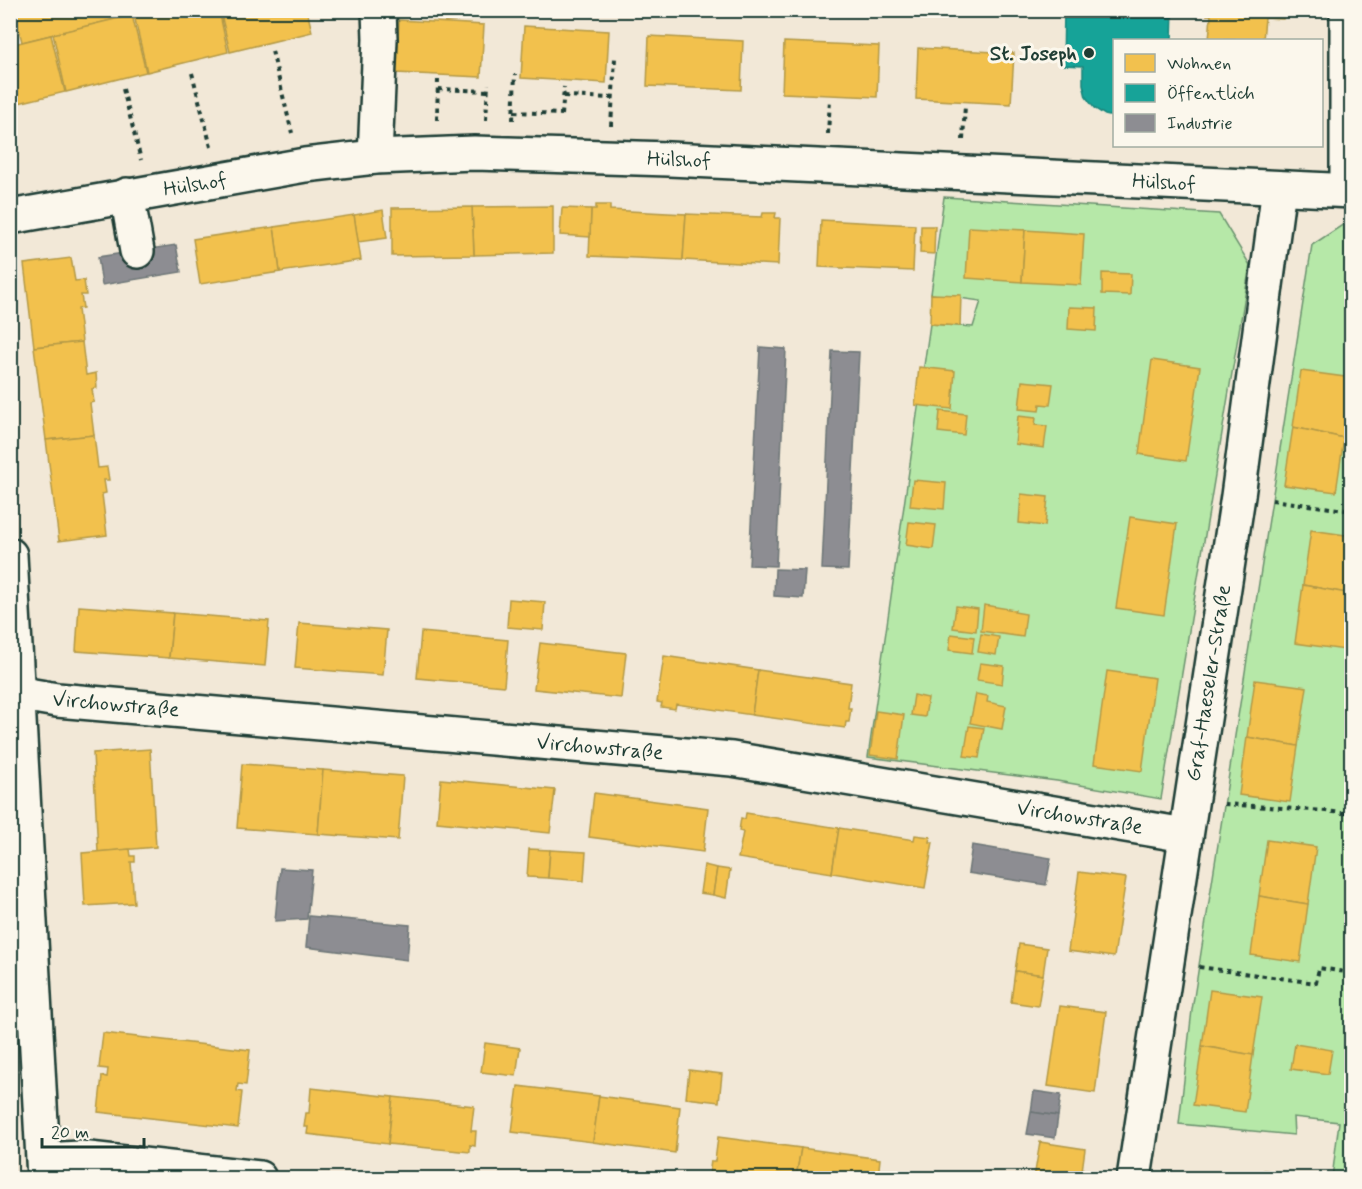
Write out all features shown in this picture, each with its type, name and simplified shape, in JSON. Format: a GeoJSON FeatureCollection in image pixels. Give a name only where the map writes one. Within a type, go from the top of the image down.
{"type":"FeatureCollection","features":[{"type":"Feature","properties":{"kind":"street"},"geometry":{"type":"LineString","coordinates":[[375,157],[379,10]]}},
{"type":"Feature","properties":{"kind":"street"},"geometry":{"type":"LineString","coordinates":[[1347,10],[1349,191]]}},
{"type":"Feature","properties":{"kind":"street","name":"Hülshof"},"geometry":{"type":"LineString","coordinates":[[10,217],[305,165],[375,157],[474,153],[669,159],[1349,191]]}},
{"type":"Feature","properties":{"kind":"street","name":"Graf-Haeseler-Straße"},"geometry":{"type":"LineString","coordinates":[[1134,1179],[1238,495],[1279,188]]}},
{"type":"Feature","properties":{"kind":"street"},"geometry":{"type":"LineString","coordinates":[[128,195],[137,250]]}},
{"type":"Feature","properties":{"kind":"street"},"geometry":{"type":"LineString","coordinates":[[10,555],[15,693],[44,1169],[80,1158],[259,1179]]}},
{"type":"Feature","properties":{"kind":"street","name":"Virchowstraße"},"geometry":{"type":"LineString","coordinates":[[15,693],[57,700],[732,759],[1185,835]]}},
{"type":"Feature","properties":{"kind":"path"},"geometry":{"type":"LineString","coordinates":[[272,51],[293,139]]}},
{"type":"Feature","properties":{"kind":"path"},"geometry":{"type":"LineString","coordinates":[[611,129],[615,58]]}},
{"type":"Feature","properties":{"kind":"path"},"geometry":{"type":"LineString","coordinates":[[192,73],[211,151]]}},
{"type":"Feature","properties":{"kind":"path"},"geometry":{"type":"LineString","coordinates":[[513,126],[515,74]]}},
{"type":"Feature","properties":{"kind":"path"},"geometry":{"type":"LineString","coordinates":[[436,127],[438,80]]}},
{"type":"Feature","properties":{"kind":"path"},"geometry":{"type":"LineString","coordinates":[[486,126],[488,84]]}},
{"type":"Feature","properties":{"kind":"path"},"geometry":{"type":"LineString","coordinates":[[562,121],[564,87]]}},
{"type":"Feature","properties":{"kind":"path"},"geometry":{"type":"LineString","coordinates":[[123,89],[142,164]]}},
{"type":"Feature","properties":{"kind":"path"},"geometry":{"type":"LineString","coordinates":[[438,89],[488,91]]}},
{"type":"Feature","properties":{"kind":"path"},"geometry":{"type":"LineString","coordinates":[[564,96],[613,98]]}},
{"type":"Feature","properties":{"kind":"path"},"geometry":{"type":"LineString","coordinates":[[828,139],[830,99]]}},
{"type":"Feature","properties":{"kind":"path"},"geometry":{"type":"LineString","coordinates":[[962,147],[965,105]]}},
{"type":"Feature","properties":{"kind":"path"},"geometry":{"type":"LineString","coordinates":[[514,112],[562,114]]}},
{"type":"Feature","properties":{"kind":"path"},"geometry":{"type":"LineString","coordinates":[[1238,495],[1352,511]]}},
{"type":"Feature","properties":{"kind":"path"},"geometry":{"type":"LineString","coordinates":[[1190,801],[1352,814]]}},
{"type":"Feature","properties":{"kind":"path"},"geometry":{"type":"LineString","coordinates":[[1166,962],[1316,983],[1319,968],[1352,973]]}},
{"type":"Feature","properties":{"kind":"green space"},"geometry":{"type":"Polygon","coordinates":[[[944,197],[1219,214],[1250,265],[1161,799],[1057,781],[868,757],[930,324],[973,327],[981,301],[931,294],[944,197]]]}},
{"type":"Feature","properties":{"kind":"green space"},"geometry":{"type":"Polygon","coordinates":[[[1344,224],[1351,224],[1351,1178],[1332,1178],[1339,1122],[1293,1117],[1294,1135],[1179,1124],[1192,1010],[1312,245],[1344,224]]]}},
{"type":"Feature","properties":{"kind":"building: Wohnen"},"geometry":{"type":"Polygon","coordinates":[[[14,10],[127,10],[128,16],[22,42],[14,10]]]}},
{"type":"Feature","properties":{"kind":"building: Wohnen"},"geometry":{"type":"Polygon","coordinates":[[[151,10],[219,10],[228,52],[147,72],[134,15],[151,10]]]}},
{"type":"Feature","properties":{"kind":"building: Wohnen"},"geometry":{"type":"Polygon","coordinates":[[[220,10],[307,10],[312,32],[230,52],[220,10]]]}},
{"type":"Feature","properties":{"kind":"building: Wohnen"},"geometry":{"type":"Polygon","coordinates":[[[1208,10],[1284,10],[1283,19],[1265,18],[1263,39],[1209,39],[1211,15],[1207,15],[1208,10]]]}},
{"type":"Feature","properties":{"kind":"building: Wohnen"},"geometry":{"type":"Polygon","coordinates":[[[132,15],[146,72],[66,92],[53,34],[132,15]]]}},
{"type":"Feature","properties":{"kind":"building: Wohnen"},"geometry":{"type":"Polygon","coordinates":[[[399,20],[484,25],[481,77],[396,73],[399,20]]]}},
{"type":"Feature","properties":{"kind":"building: Wohnen"},"geometry":{"type":"Polygon","coordinates":[[[524,26],[609,31],[606,83],[521,78],[524,26]]]}},
{"type":"Feature","properties":{"kind":"building: Wohnen"},"geometry":{"type":"Polygon","coordinates":[[[51,35],[65,92],[10,105],[10,45],[51,35]]]}},
{"type":"Feature","properties":{"kind":"building: Wohnen"},"geometry":{"type":"Polygon","coordinates":[[[649,36],[743,41],[741,90],[647,86],[649,36]]]}},
{"type":"Feature","properties":{"kind":"building: Wohnen"},"geometry":{"type":"Polygon","coordinates":[[[784,42],[879,46],[877,97],[782,93],[784,42]]]}},
{"type":"Feature","properties":{"kind":"building: Wohnen"},"geometry":{"type":"Polygon","coordinates":[[[918,48],[1014,53],[1011,104],[916,99],[918,48]]]}},
{"type":"Feature","properties":{"kind":"building: Wohnen"},"geometry":{"type":"Polygon","coordinates":[[[596,205],[610,205],[610,210],[686,214],[683,260],[589,256],[591,209],[596,209],[596,205]]]}},
{"type":"Feature","properties":{"kind":"building: Wohnen"},"geometry":{"type":"Polygon","coordinates":[[[553,206],[553,253],[474,255],[472,207],[553,206]]]}},
{"type":"Feature","properties":{"kind":"building: Wohnen"},"geometry":{"type":"Polygon","coordinates":[[[472,207],[474,255],[392,256],[392,208],[472,207]]]}},
{"type":"Feature","properties":{"kind":"building: Wohnen"},"geometry":{"type":"Polygon","coordinates":[[[562,208],[591,209],[590,237],[560,235],[562,208]]]}},
{"type":"Feature","properties":{"kind":"building: Wohnen"},"geometry":{"type":"Polygon","coordinates":[[[383,210],[387,238],[358,242],[354,215],[383,210]]]}},
{"type":"Feature","properties":{"kind":"building: Wohnen"},"geometry":{"type":"Polygon","coordinates":[[[763,213],[776,213],[775,218],[780,218],[778,265],[683,260],[686,214],[762,217],[763,213]]]}},
{"type":"Feature","properties":{"kind":"building: Wohnen"},"geometry":{"type":"Polygon","coordinates":[[[354,215],[361,260],[280,272],[274,227],[354,215]]]}},
{"type":"Feature","properties":{"kind":"building: Wohnen"},"geometry":{"type":"Polygon","coordinates":[[[821,220],[915,225],[913,271],[819,267],[821,220]]]}},
{"type":"Feature","properties":{"kind":"building: Wohnen"},"geometry":{"type":"Polygon","coordinates":[[[921,226],[935,226],[934,254],[920,253],[921,226]]]}},
{"type":"Feature","properties":{"kind":"building: Wohnen"},"geometry":{"type":"Polygon","coordinates":[[[274,227],[280,272],[200,284],[193,239],[274,227]]]}},
{"type":"Feature","properties":{"kind":"building: Wohnen"},"geometry":{"type":"Polygon","coordinates":[[[969,227],[1025,230],[1022,282],[966,278],[969,227]]]}},
{"type":"Feature","properties":{"kind":"building: Wohnen"},"geometry":{"type":"Polygon","coordinates":[[[1025,230],[1084,234],[1081,285],[1022,282],[1025,230]]]}},
{"type":"Feature","properties":{"kind":"building: Wohnen"},"geometry":{"type":"Polygon","coordinates":[[[71,258],[75,281],[84,280],[86,295],[81,295],[83,308],[78,309],[82,342],[34,347],[24,264],[71,258]]]}},
{"type":"Feature","properties":{"kind":"building: Wohnen"},"geometry":{"type":"Polygon","coordinates":[[[1102,273],[1131,274],[1130,295],[1102,294],[1102,273]]]}},
{"type":"Feature","properties":{"kind":"building: Wohnen"},"geometry":{"type":"Polygon","coordinates":[[[931,294],[961,295],[960,326],[930,324],[931,294]]]}},
{"type":"Feature","properties":{"kind":"building: Wohnen"},"geometry":{"type":"Polygon","coordinates":[[[1069,307],[1097,308],[1096,331],[1068,329],[1069,307]]]}},
{"type":"Feature","properties":{"kind":"building: Wohnen"},"geometry":{"type":"Polygon","coordinates":[[[82,342],[86,375],[96,373],[97,388],[92,389],[94,402],[90,403],[94,435],[46,440],[34,347],[82,342]]]}},
{"type":"Feature","properties":{"kind":"building: Wohnen"},"geometry":{"type":"Polygon","coordinates":[[[1152,360],[1200,367],[1186,461],[1139,454],[1152,360]]]}},
{"type":"Feature","properties":{"kind":"building: Wohnen"},"geometry":{"type":"Polygon","coordinates":[[[919,367],[955,371],[952,409],[915,405],[919,367]]]}},
{"type":"Feature","properties":{"kind":"building: Wohnen"},"geometry":{"type":"Polygon","coordinates":[[[1301,371],[1352,378],[1344,438],[1293,427],[1301,371]]]}},
{"type":"Feature","properties":{"kind":"building: Wohnen"},"geometry":{"type":"Polygon","coordinates":[[[1022,381],[1053,384],[1050,405],[1040,404],[1039,411],[1019,409],[1022,381]]]}},
{"type":"Feature","properties":{"kind":"building: Wohnen"},"geometry":{"type":"Polygon","coordinates":[[[940,411],[966,414],[964,435],[938,432],[940,411]]]}},
{"type":"Feature","properties":{"kind":"building: Wohnen"},"geometry":{"type":"Polygon","coordinates":[[[1018,416],[1036,418],[1035,425],[1047,426],[1044,448],[1015,444],[1018,416]]]}},
{"type":"Feature","properties":{"kind":"building: Wohnen"},"geometry":{"type":"Polygon","coordinates":[[[1293,427],[1344,438],[1336,492],[1284,485],[1293,427]]]}},
{"type":"Feature","properties":{"kind":"building: Wohnen"},"geometry":{"type":"Polygon","coordinates":[[[94,435],[98,468],[107,467],[109,480],[104,480],[106,493],[102,494],[107,535],[59,541],[46,440],[94,435]]]}},
{"type":"Feature","properties":{"kind":"building: Wohnen"},"geometry":{"type":"Polygon","coordinates":[[[913,480],[946,483],[944,509],[910,506],[913,480]]]}},
{"type":"Feature","properties":{"kind":"building: Wohnen"},"geometry":{"type":"Polygon","coordinates":[[[1021,494],[1048,497],[1045,526],[1019,523],[1021,494]]]}},
{"type":"Feature","properties":{"kind":"building: Wohnen"},"geometry":{"type":"Polygon","coordinates":[[[1130,517],[1177,524],[1164,615],[1116,608],[1130,517]]]}},
{"type":"Feature","properties":{"kind":"building: Wohnen"},"geometry":{"type":"Polygon","coordinates":[[[909,522],[936,525],[933,549],[906,545],[909,522]]]}},
{"type":"Feature","properties":{"kind":"building: Wohnen"},"geometry":{"type":"Polygon","coordinates":[[[1311,530],[1352,536],[1352,594],[1303,585],[1311,530]]]}},
{"type":"Feature","properties":{"kind":"building: Wohnen"},"geometry":{"type":"Polygon","coordinates":[[[1303,585],[1352,594],[1345,650],[1295,643],[1303,585]]]}},
{"type":"Feature","properties":{"kind":"building: Wohnen"},"geometry":{"type":"Polygon","coordinates":[[[509,599],[545,602],[543,630],[507,627],[509,599]]]}},
{"type":"Feature","properties":{"kind":"building: Wohnen"},"geometry":{"type":"Polygon","coordinates":[[[984,605],[1026,614],[1023,637],[981,631],[984,605]]]}},
{"type":"Feature","properties":{"kind":"building: Wohnen"},"geometry":{"type":"Polygon","coordinates":[[[79,606],[173,613],[169,658],[76,651],[79,606]]]}},
{"type":"Feature","properties":{"kind":"building: Wohnen"},"geometry":{"type":"Polygon","coordinates":[[[956,606],[978,609],[976,631],[953,628],[956,606]]]}},
{"type":"Feature","properties":{"kind":"building: Wohnen"},"geometry":{"type":"Polygon","coordinates":[[[173,613],[269,621],[265,666],[169,658],[173,613]]]}},
{"type":"Feature","properties":{"kind":"building: Wohnen"},"geometry":{"type":"Polygon","coordinates":[[[299,623],[387,630],[383,675],[295,668],[299,623]]]}},
{"type":"Feature","properties":{"kind":"building: Wohnen"},"geometry":{"type":"Polygon","coordinates":[[[421,632],[508,640],[504,686],[417,678],[421,632]]]}},
{"type":"Feature","properties":{"kind":"building: Wohnen"},"geometry":{"type":"Polygon","coordinates":[[[951,634],[974,637],[972,653],[949,650],[951,634]]]}},
{"type":"Feature","properties":{"kind":"building: Wohnen"},"geometry":{"type":"Polygon","coordinates":[[[981,634],[999,637],[996,655],[978,652],[981,634]]]}},
{"type":"Feature","properties":{"kind":"building: Wohnen"},"geometry":{"type":"Polygon","coordinates":[[[540,643],[626,653],[621,698],[534,689],[540,643]]]}},
{"type":"Feature","properties":{"kind":"building: Wohnen"},"geometry":{"type":"Polygon","coordinates":[[[664,656],[758,670],[752,715],[676,704],[675,709],[661,707],[662,703],[657,702],[664,656]]]}},
{"type":"Feature","properties":{"kind":"building: Wohnen"},"geometry":{"type":"Polygon","coordinates":[[[980,663],[1004,666],[1002,684],[977,680],[980,663]]]}},
{"type":"Feature","properties":{"kind":"building: Wohnen"},"geometry":{"type":"Polygon","coordinates":[[[758,670],[851,683],[849,722],[846,722],[845,728],[752,715],[758,670]]]}},
{"type":"Feature","properties":{"kind":"building: Wohnen"},"geometry":{"type":"Polygon","coordinates":[[[1107,671],[1155,678],[1142,771],[1094,764],[1107,671]]]}},
{"type":"Feature","properties":{"kind":"building: Wohnen"},"geometry":{"type":"Polygon","coordinates":[[[1255,680],[1307,687],[1298,746],[1247,737],[1255,680]]]}},
{"type":"Feature","properties":{"kind":"building: Wohnen"},"geometry":{"type":"Polygon","coordinates":[[[976,694],[988,696],[987,702],[1006,706],[1002,729],[970,723],[976,694]]]}},
{"type":"Feature","properties":{"kind":"building: Wohnen"},"geometry":{"type":"Polygon","coordinates":[[[914,695],[928,698],[925,717],[911,715],[914,695]]]}},
{"type":"Feature","properties":{"kind":"building: Wohnen"},"geometry":{"type":"Polygon","coordinates":[[[876,711],[904,715],[898,759],[870,755],[876,711]]]}},
{"type":"Feature","properties":{"kind":"building: Wohnen"},"geometry":{"type":"Polygon","coordinates":[[[969,726],[984,728],[979,758],[964,756],[969,726]]]}},
{"type":"Feature","properties":{"kind":"building: Wohnen"},"geometry":{"type":"Polygon","coordinates":[[[1247,737],[1298,746],[1290,802],[1239,795],[1247,737]]]}},
{"type":"Feature","properties":{"kind":"building: Wohnen"},"geometry":{"type":"Polygon","coordinates":[[[150,749],[156,847],[98,852],[93,753],[150,749]]]}},
{"type":"Feature","properties":{"kind":"building: Wohnen"},"geometry":{"type":"Polygon","coordinates":[[[242,764],[323,770],[318,834],[237,828],[242,764]]]}},
{"type":"Feature","properties":{"kind":"building: Wohnen"},"geometry":{"type":"Polygon","coordinates":[[[323,770],[403,776],[398,840],[318,834],[323,770]]]}},
{"type":"Feature","properties":{"kind":"building: Wohnen"},"geometry":{"type":"Polygon","coordinates":[[[441,779],[555,790],[550,833],[437,822],[441,779]]]}},
{"type":"Feature","properties":{"kind":"building: Wohnen"},"geometry":{"type":"Polygon","coordinates":[[[594,793],[708,808],[703,852],[589,837],[594,793]]]}},
{"type":"Feature","properties":{"kind":"building: Wohnen"},"geometry":{"type":"Polygon","coordinates":[[[746,813],[839,828],[832,873],[738,858],[743,832],[739,831],[741,818],[745,819],[746,813]]]}},
{"type":"Feature","properties":{"kind":"building: Wohnen"},"geometry":{"type":"Polygon","coordinates":[[[839,828],[914,840],[915,835],[930,837],[929,842],[933,842],[925,888],[832,873],[839,828]]]}},
{"type":"Feature","properties":{"kind":"building: Wohnen"},"geometry":{"type":"Polygon","coordinates":[[[1267,840],[1316,847],[1308,904],[1259,896],[1267,840]]]}},
{"type":"Feature","properties":{"kind":"building: Wohnen"},"geometry":{"type":"Polygon","coordinates":[[[130,849],[131,856],[135,856],[135,862],[131,862],[134,903],[85,906],[82,853],[130,849]]]}},
{"type":"Feature","properties":{"kind":"building: Wohnen"},"geometry":{"type":"Polygon","coordinates":[[[529,849],[550,850],[548,878],[527,877],[529,849]]]}},
{"type":"Feature","properties":{"kind":"building: Wohnen"},"geometry":{"type":"Polygon","coordinates":[[[550,850],[586,852],[584,881],[548,878],[550,850]]]}},
{"type":"Feature","properties":{"kind":"building: Wohnen"},"geometry":{"type":"Polygon","coordinates":[[[704,865],[717,868],[713,895],[700,893],[704,865]]]}},
{"type":"Feature","properties":{"kind":"building: Wohnen"},"geometry":{"type":"Polygon","coordinates":[[[717,868],[730,870],[726,898],[713,895],[717,868]]]}},
{"type":"Feature","properties":{"kind":"building: Wohnen"},"geometry":{"type":"Polygon","coordinates":[[[1079,872],[1126,878],[1114,957],[1068,951],[1079,872]]]}},
{"type":"Feature","properties":{"kind":"building: Wohnen"},"geometry":{"type":"Polygon","coordinates":[[[1259,896],[1308,904],[1300,962],[1251,955],[1259,896]]]}},
{"type":"Feature","properties":{"kind":"building: Wohnen"},"geometry":{"type":"Polygon","coordinates":[[[1019,944],[1047,948],[1043,975],[1015,971],[1019,944]]]}},
{"type":"Feature","properties":{"kind":"building: Wohnen"},"geometry":{"type":"Polygon","coordinates":[[[1015,971],[1043,975],[1038,1006],[1011,1002],[1015,971]]]}},
{"type":"Feature","properties":{"kind":"building: Wohnen"},"geometry":{"type":"Polygon","coordinates":[[[1210,990],[1262,997],[1253,1055],[1202,1046],[1210,990]]]}},
{"type":"Feature","properties":{"kind":"building: Wohnen"},"geometry":{"type":"Polygon","coordinates":[[[1060,1006],[1106,1012],[1095,1093],[1048,1086],[1060,1006]]]}},
{"type":"Feature","properties":{"kind":"building: Wohnen"},"geometry":{"type":"Polygon","coordinates":[[[103,1033],[250,1050],[246,1085],[238,1084],[237,1091],[242,1092],[238,1128],[98,1112],[102,1076],[107,1077],[108,1069],[99,1068],[103,1033]]]}},
{"type":"Feature","properties":{"kind":"building: Wohnen"},"geometry":{"type":"Polygon","coordinates":[[[485,1043],[520,1048],[516,1076],[481,1072],[485,1043]]]}},
{"type":"Feature","properties":{"kind":"building: Wohnen"},"geometry":{"type":"Polygon","coordinates":[[[1295,1044],[1332,1050],[1328,1074],[1291,1069],[1295,1044]]]}},
{"type":"Feature","properties":{"kind":"building: Wohnen"},"geometry":{"type":"Polygon","coordinates":[[[1202,1046],[1253,1055],[1245,1112],[1193,1105],[1202,1046]]]}},
{"type":"Feature","properties":{"kind":"building: Wohnen"},"geometry":{"type":"Polygon","coordinates":[[[689,1070],[722,1074],[719,1102],[686,1098],[689,1070]]]}},
{"type":"Feature","properties":{"kind":"building: Wohnen"},"geometry":{"type":"Polygon","coordinates":[[[518,1086],[599,1096],[593,1142],[512,1132],[518,1086]]]}},
{"type":"Feature","properties":{"kind":"building: Wohnen"},"geometry":{"type":"Polygon","coordinates":[[[311,1088],[393,1097],[388,1144],[307,1134],[308,1127],[304,1127],[306,1113],[309,1113],[311,1088]]]}},
{"type":"Feature","properties":{"kind":"building: Wohnen"},"geometry":{"type":"Polygon","coordinates":[[[599,1096],[680,1107],[675,1153],[593,1142],[599,1096]]]}},
{"type":"Feature","properties":{"kind":"building: Wohnen"},"geometry":{"type":"Polygon","coordinates":[[[393,1097],[474,1106],[471,1131],[476,1131],[475,1146],[470,1145],[470,1152],[388,1144],[393,1097]]]}},
{"type":"Feature","properties":{"kind":"building: Wohnen"},"geometry":{"type":"Polygon","coordinates":[[[718,1137],[801,1148],[796,1178],[713,1178],[714,1176],[709,1175],[711,1161],[715,1161],[718,1137]]]}},
{"type":"Feature","properties":{"kind":"building: Wohnen"},"geometry":{"type":"Polygon","coordinates":[[[1040,1142],[1085,1149],[1081,1178],[1034,1178],[1040,1142]]]}},
{"type":"Feature","properties":{"kind":"building: Wohnen"},"geometry":{"type":"Polygon","coordinates":[[[801,1148],[880,1159],[878,1178],[796,1178],[801,1148]]]}},
{"type":"Feature","properties":{"kind":"building: Wohnen"},"geometry":{"type":"Polygon","coordinates":[[[1264,1170],[1286,1173],[1285,1178],[1263,1178],[1264,1170]]]}},
{"type":"Feature","properties":{"kind":"building: Öffentlich","name":"St. Joseph"},"geometry":{"type":"Polygon","coordinates":[[[1064,10],[1173,10],[1172,39],[1113,39],[1113,117],[1094,108],[1086,97],[1083,66],[1063,65],[1064,10]]]}},
{"type":"Feature","properties":{"kind":"building: Industrie"},"geometry":{"type":"Polygon","coordinates":[[[176,245],[181,272],[102,285],[98,257],[176,245]]]}},
{"type":"Feature","properties":{"kind":"building: Industrie"},"geometry":{"type":"Polygon","coordinates":[[[760,347],[786,349],[776,566],[749,565],[760,347]]]}},
{"type":"Feature","properties":{"kind":"building: Industrie"},"geometry":{"type":"Polygon","coordinates":[[[832,351],[859,352],[848,570],[822,569],[832,351]]]}},
{"type":"Feature","properties":{"kind":"building: Industrie"},"geometry":{"type":"Polygon","coordinates":[[[775,569],[805,570],[803,598],[774,596],[775,569]]]}},
{"type":"Feature","properties":{"kind":"building: Industrie"},"geometry":{"type":"Polygon","coordinates":[[[972,845],[1051,858],[1046,885],[968,873],[972,845]]]}},
{"type":"Feature","properties":{"kind":"building: Industrie"},"geometry":{"type":"Polygon","coordinates":[[[280,868],[312,870],[307,919],[275,921],[280,868]]]}},
{"type":"Feature","properties":{"kind":"building: Industrie"},"geometry":{"type":"Polygon","coordinates":[[[309,916],[410,925],[407,960],[306,947],[309,916]]]}},
{"type":"Feature","properties":{"kind":"building: Industrie"},"geometry":{"type":"Polygon","coordinates":[[[1034,1091],[1061,1095],[1058,1116],[1031,1112],[1034,1091]]]}},
{"type":"Feature","properties":{"kind":"building: Industrie"},"geometry":{"type":"Polygon","coordinates":[[[1031,1112],[1058,1116],[1055,1138],[1027,1134],[1031,1112]]]}},
{"type":"Feature","properties":{"kind":"place","name":"St. Joseph"},"geometry":{"type":"Point","coordinates":[1089,53]}}]}
